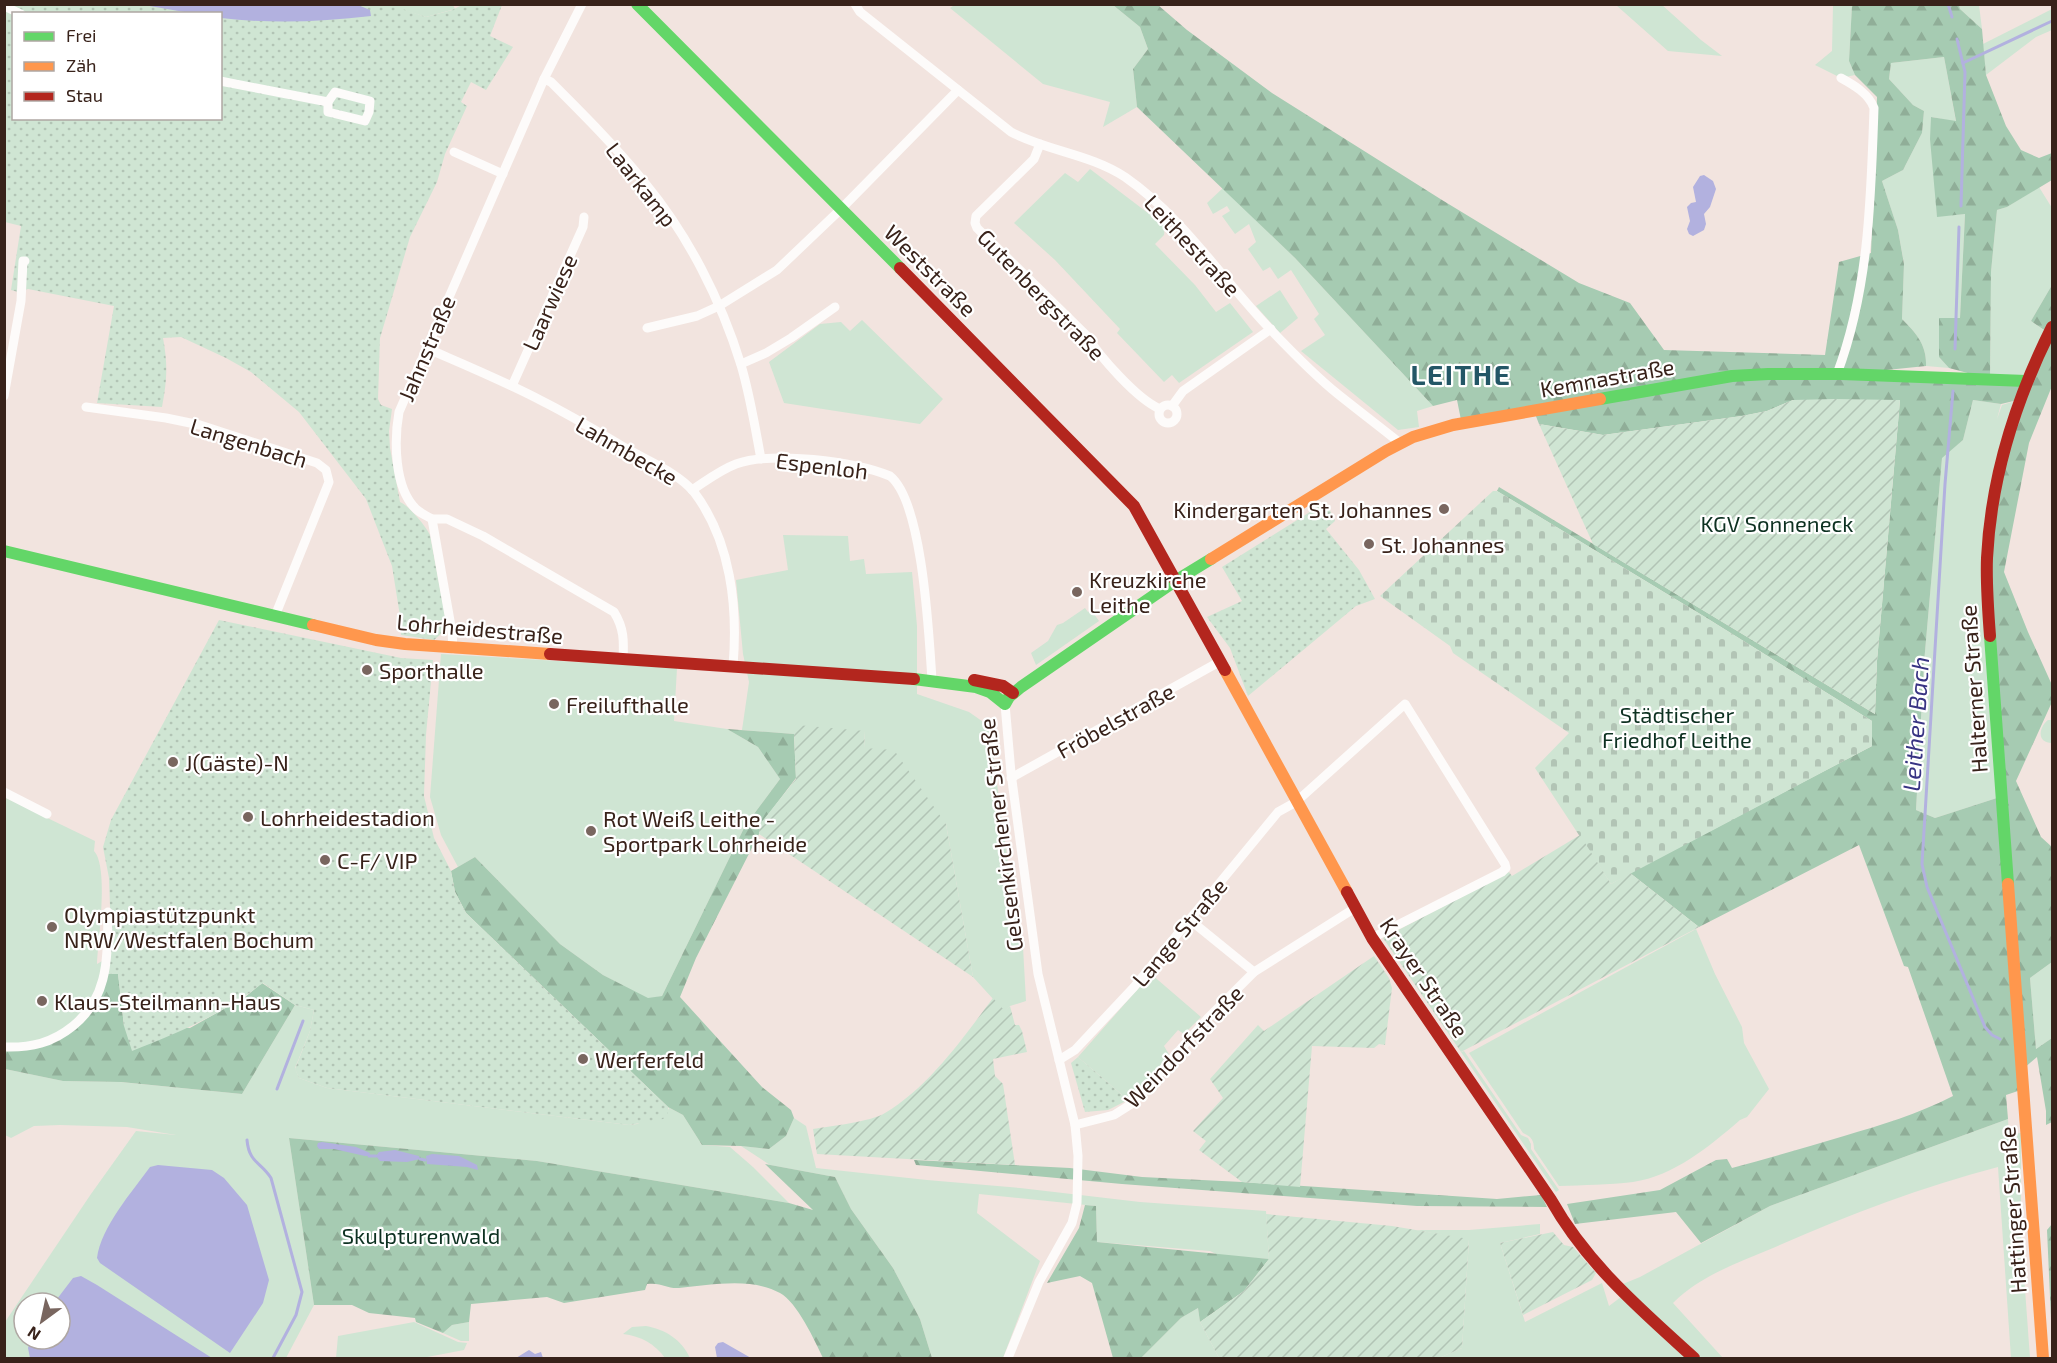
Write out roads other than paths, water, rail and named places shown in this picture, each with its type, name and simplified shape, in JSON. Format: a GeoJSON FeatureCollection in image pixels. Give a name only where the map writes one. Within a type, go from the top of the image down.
{"type":"FeatureCollection","features":[{"type":"Feature","properties":{"kind":"street","name":"Jahnstraße"},"geometry":{"type":"LineString","coordinates":[[582,4],[544,79],[399,412],[396,443],[397,466],[408,497],[415,508],[432,519],[447,519],[483,536],[614,612],[621,623],[624,636],[622,659]]}},
{"type":"Feature","properties":{"kind":"street","name":"Weststraße"},"geometry":{"type":"LineString","coordinates":[[637,4],[1134,506],[1174,581]]}},
{"type":"Feature","properties":{"kind":"street","name":"Leithestraße"},"geometry":{"type":"LineString","coordinates":[[855,4],[860,12],[1011,132],[1101,164],[1125,177],[1189,234],[1270,329],[1337,394],[1400,443]]}},
{"type":"Feature","properties":{"kind":"street"},"geometry":{"type":"LineString","coordinates":[[1837,374],[1854,320],[1867,250],[1874,108],[1871,100],[1841,78]]}},
{"type":"Feature","properties":{"kind":"street","name":"Laarkamp"},"geometry":{"type":"LineString","coordinates":[[544,79],[552,82],[587,118],[646,184],[695,258],[719,306],[741,364],[760,459]]}},
{"type":"Feature","properties":{"kind":"street"},"geometry":{"type":"LineString","coordinates":[[222,81],[328,102]]}},
{"type":"Feature","properties":{"kind":"street"},"geometry":{"type":"LineString","coordinates":[[647,328],[686,320],[719,306],[777,270],[841,209],[958,90]]}},
{"type":"Feature","properties":{"kind":"street"},"geometry":{"type":"LineString","coordinates":[[335,92],[370,101],[369,112],[365,121],[337,115],[328,112],[328,102],[335,92]]}},
{"type":"Feature","properties":{"kind":"street","name":"Gutenbergstraße"},"geometry":{"type":"LineString","coordinates":[[1040,144],[1034,159],[976,216],[977,228],[1087,336],[1096,351],[1148,403],[1160,409],[1158,412],[1161,420],[1170,423],[1174,420],[1177,412],[1172,406],[1183,391],[1270,329]]}},
{"type":"Feature","properties":{"kind":"street"},"geometry":{"type":"LineString","coordinates":[[454,152],[503,174]]}},
{"type":"Feature","properties":{"kind":"street","name":"Laarwiese"},"geometry":{"type":"LineString","coordinates":[[512,386],[583,227],[584,218]]}},
{"type":"Feature","properties":{"kind":"street"},"geometry":{"type":"LineString","coordinates":[[4,396],[21,301],[23,261],[25,261]]}},
{"type":"Feature","properties":{"kind":"street"},"geometry":{"type":"LineString","coordinates":[[741,364],[791,338],[834,307]]}},
{"type":"Feature","properties":{"kind":"street","name":"Halterner Straße"},"geometry":{"type":"LineString","coordinates":[[2022,1058],[1991,648],[1987,575],[1988,547],[1996,486],[2006,442],[2026,381],[2052,327]]}},
{"type":"Feature","properties":{"kind":"street","name":"Lahmbecke"},"geometry":{"type":"LineString","coordinates":[[426,348],[544,402],[671,474],[692,490],[712,522],[731,584],[735,634],[732,666]]}},
{"type":"Feature","properties":{"kind":"street","name":"Kemnastraße"},"geometry":{"type":"LineString","coordinates":[[1174,581],[1400,443],[1454,425],[1697,382],[1765,374],[1837,374],[2026,381]]}},
{"type":"Feature","properties":{"kind":"street"},"geometry":{"type":"LineString","coordinates":[[1160,409],[1165,405],[1172,406]]}},
{"type":"Feature","properties":{"kind":"street","name":"Langenbach"},"geometry":{"type":"LineString","coordinates":[[86,407],[200,425],[317,463],[326,470],[329,482],[275,616]]}},
{"type":"Feature","properties":{"kind":"street","name":"Espenloh"},"geometry":{"type":"LineString","coordinates":[[692,490],[722,470],[760,459],[784,458],[833,462],[884,474],[896,481],[904,494],[916,540],[928,611],[932,680]]}},
{"type":"Feature","properties":{"kind":"street"},"geometry":{"type":"LineString","coordinates":[[432,519],[453,649]]}},
{"type":"Feature","properties":{"kind":"street","name":"Lohrheidestraße"},"geometry":{"type":"LineString","coordinates":[[4,551],[376,640],[453,649],[932,680],[962,684],[989,692],[1005,704]]}},
{"type":"Feature","properties":{"kind":"street","name":"Krayer Straße"},"geometry":{"type":"LineString","coordinates":[[1174,581],[1372,938],[1551,1200],[1570,1234],[1620,1289],[1694,1359]]}},
{"type":"Feature","properties":{"kind":"street","name":"Gelsenkirchener Straße"},"geometry":{"type":"LineString","coordinates":[[1008,1359],[1034,1292],[1072,1223],[1077,1203],[1078,1166],[1075,1125],[1038,974],[1011,778],[1005,704],[1013,693],[1174,581]]}},
{"type":"Feature","properties":{"kind":"street","name":"Fröbelstraße"},"geometry":{"type":"LineString","coordinates":[[1011,778],[1219,662]]}},
{"type":"Feature","properties":{"kind":"street","name":"Lohrheidestraße"},"geometry":{"type":"LineString","coordinates":[[962,684],[971,680],[992,683],[1003,686],[1013,693]]}},
{"type":"Feature","properties":{"kind":"street","name":"Lange Straße"},"geometry":{"type":"LineString","coordinates":[[1059,1060],[1075,1050],[1134,987],[1278,812],[1296,802],[1405,704],[1506,868],[1372,938]]}},
{"type":"Feature","properties":{"kind":"street"},"geometry":{"type":"LineString","coordinates":[[4,792],[46,814]]}},
{"type":"Feature","properties":{"kind":"street","name":"Weindorfstraße"},"geometry":{"type":"LineString","coordinates":[[1075,1125],[1114,1115],[1133,1103],[1216,1010],[1254,972],[1355,909]]}},
{"type":"Feature","properties":{"kind":"street"},"geometry":{"type":"LineString","coordinates":[[4,1047],[34,1046],[46,1042],[58,1037],[88,1014],[95,1004],[103,979],[108,912]]}},
{"type":"Feature","properties":{"kind":"street","name":"Weindorfstraße"},"geometry":{"type":"LineString","coordinates":[[1190,920],[1254,972]]}},
{"type":"Feature","properties":{"kind":"street","name":"Hattinger Straße"},"geometry":{"type":"LineString","coordinates":[[2022,1058],[2043,1359]]}},
{"type":"Feature","properties":{"kind":"water"},"geometry":{"type":"Polygon","coordinates":[[[144,5],[358,5],[370,10],[371,16],[277,22],[222,18],[222,12],[184,12],[144,5]]]}},
{"type":"Feature","properties":{"kind":"water"},"geometry":{"type":"Polygon","coordinates":[[[1704,175],[1713,181],[1716,189],[1710,207],[1704,214],[1706,224],[1704,230],[1693,236],[1687,229],[1690,221],[1687,207],[1696,202],[1693,187],[1700,176],[1704,175]]]}},
{"type":"Feature","properties":{"kind":"water"},"geometry":{"type":"Polygon","coordinates":[[[318,1143],[356,1147],[370,1153],[369,1156],[365,1156],[334,1149],[319,1149],[318,1143]]]}},
{"type":"Feature","properties":{"kind":"water"},"geometry":{"type":"Polygon","coordinates":[[[395,1150],[419,1156],[420,1159],[407,1162],[380,1161],[376,1156],[379,1152],[395,1150]]]}},
{"type":"Feature","properties":{"kind":"water"},"geometry":{"type":"Polygon","coordinates":[[[432,1154],[459,1156],[477,1165],[478,1170],[427,1164],[426,1156],[432,1154]]]}},
{"type":"Feature","properties":{"kind":"water"},"geometry":{"type":"Polygon","coordinates":[[[158,1165],[212,1170],[224,1178],[247,1205],[269,1280],[263,1303],[230,1353],[100,1263],[97,1258],[104,1234],[118,1210],[150,1167],[158,1165]]]}},
{"type":"Feature","properties":{"kind":"water"},"geometry":{"type":"Polygon","coordinates":[[[81,1276],[97,1285],[212,1358],[30,1358],[29,1351],[72,1351],[72,1291],[63,1291],[73,1278],[81,1276]]]}},
{"type":"Feature","properties":{"kind":"water"},"geometry":{"type":"Polygon","coordinates":[[[723,1342],[751,1358],[717,1358],[715,1347],[718,1343],[723,1342]]]}},
{"type":"Feature","properties":{"kind":"water"},"geometry":{"type":"Polygon","coordinates":[[[529,1350],[535,1354],[541,1352],[543,1358],[516,1358],[529,1350]]]}},
{"type":"Feature","properties":{"kind":"waterway","name":"Leither Bach"},"geometry":{"type":"LineString","coordinates":[[1948,4],[1952,17]]}},
{"type":"Feature","properties":{"kind":"waterway"},"geometry":{"type":"LineString","coordinates":[[1963,63],[2052,21]]}},
{"type":"Feature","properties":{"kind":"waterway","name":"Leither Bach"},"geometry":{"type":"LineString","coordinates":[[1957,39],[1965,72],[1961,206]]}},
{"type":"Feature","properties":{"kind":"waterway","name":"Leither Bach"},"geometry":{"type":"LineString","coordinates":[[1955,349],[1959,227]]}},
{"type":"Feature","properties":{"kind":"waterway","name":"Leither Bach"},"geometry":{"type":"LineString","coordinates":[[1953,391],[1945,484],[1922,864],[1927,887],[1985,1027],[1992,1035],[2000,1039]]}},
{"type":"Feature","properties":{"kind":"waterway"},"geometry":{"type":"LineString","coordinates":[[277,1089],[303,1021]]}},
{"type":"Feature","properties":{"kind":"waterway"},"geometry":{"type":"LineString","coordinates":[[247,1140],[253,1158],[271,1178],[302,1292],[296,1315],[273,1358]]}},
{"type":"Feature","properties":{"kind":"waterway"},"geometry":{"type":"LineString","coordinates":[[369,1156],[376,1156]]}},
{"type":"Feature","properties":{"kind":"waterway"},"geometry":{"type":"LineString","coordinates":[[420,1159],[425,1160]]}},
{"type":"Feature","properties":{"kind":"place","name":"Kindergarten St. Johannes"},"geometry":{"type":"Point","coordinates":[1444,509]}},
{"type":"Feature","properties":{"kind":"place","name":"St. Johannes"},"geometry":{"type":"Point","coordinates":[1369,544]}},
{"type":"Feature","properties":{"kind":"place","name":"Kreuzkirche Leithe"},"geometry":{"type":"Point","coordinates":[1077,592]}},
{"type":"Feature","properties":{"kind":"place","name":"Sporthalle"},"geometry":{"type":"Point","coordinates":[367,670]}},
{"type":"Feature","properties":{"kind":"place","name":"Freilufthalle"},"geometry":{"type":"Point","coordinates":[554,704]}},
{"type":"Feature","properties":{"kind":"place","name":"J(Gäste)-N"},"geometry":{"type":"Point","coordinates":[173,762]}},
{"type":"Feature","properties":{"kind":"place","name":"Lohrheidestadion"},"geometry":{"type":"Point","coordinates":[248,817]}},
{"type":"Feature","properties":{"kind":"place","name":"Rot Weiß Leithe - Sportpark Lohrheide"},"geometry":{"type":"Point","coordinates":[591,831]}},
{"type":"Feature","properties":{"kind":"place","name":"C-F/ VIP"},"geometry":{"type":"Point","coordinates":[325,860]}},
{"type":"Feature","properties":{"kind":"place","name":"Olympiastützpunkt NRW/Westfalen Bochum"},"geometry":{"type":"Point","coordinates":[52,927]}},
{"type":"Feature","properties":{"kind":"place","name":"Klaus-Steilmann-Haus"},"geometry":{"type":"Point","coordinates":[42,1001]}},
{"type":"Feature","properties":{"kind":"place","name":"Werferfeld"},"geometry":{"type":"Point","coordinates":[583,1059]}},
{"type":"Feature","properties":{"kind":"district","name":"LEITHE"},"geometry":{"type":"Point","coordinates":[1461,374]}},
{"type":"Feature","properties":{"kind":"park label","name":"KGV Sonneneck"},"geometry":{"type":"Point","coordinates":[1777,523]}},
{"type":"Feature","properties":{"kind":"park label","name":"Städtischer Friedhof Leithe"},"geometry":{"type":"Point","coordinates":[1677,726]}},
{"type":"Feature","properties":{"kind":"park label","name":"Skulpturenwald"},"geometry":{"type":"Point","coordinates":[421,1235]}}]}
